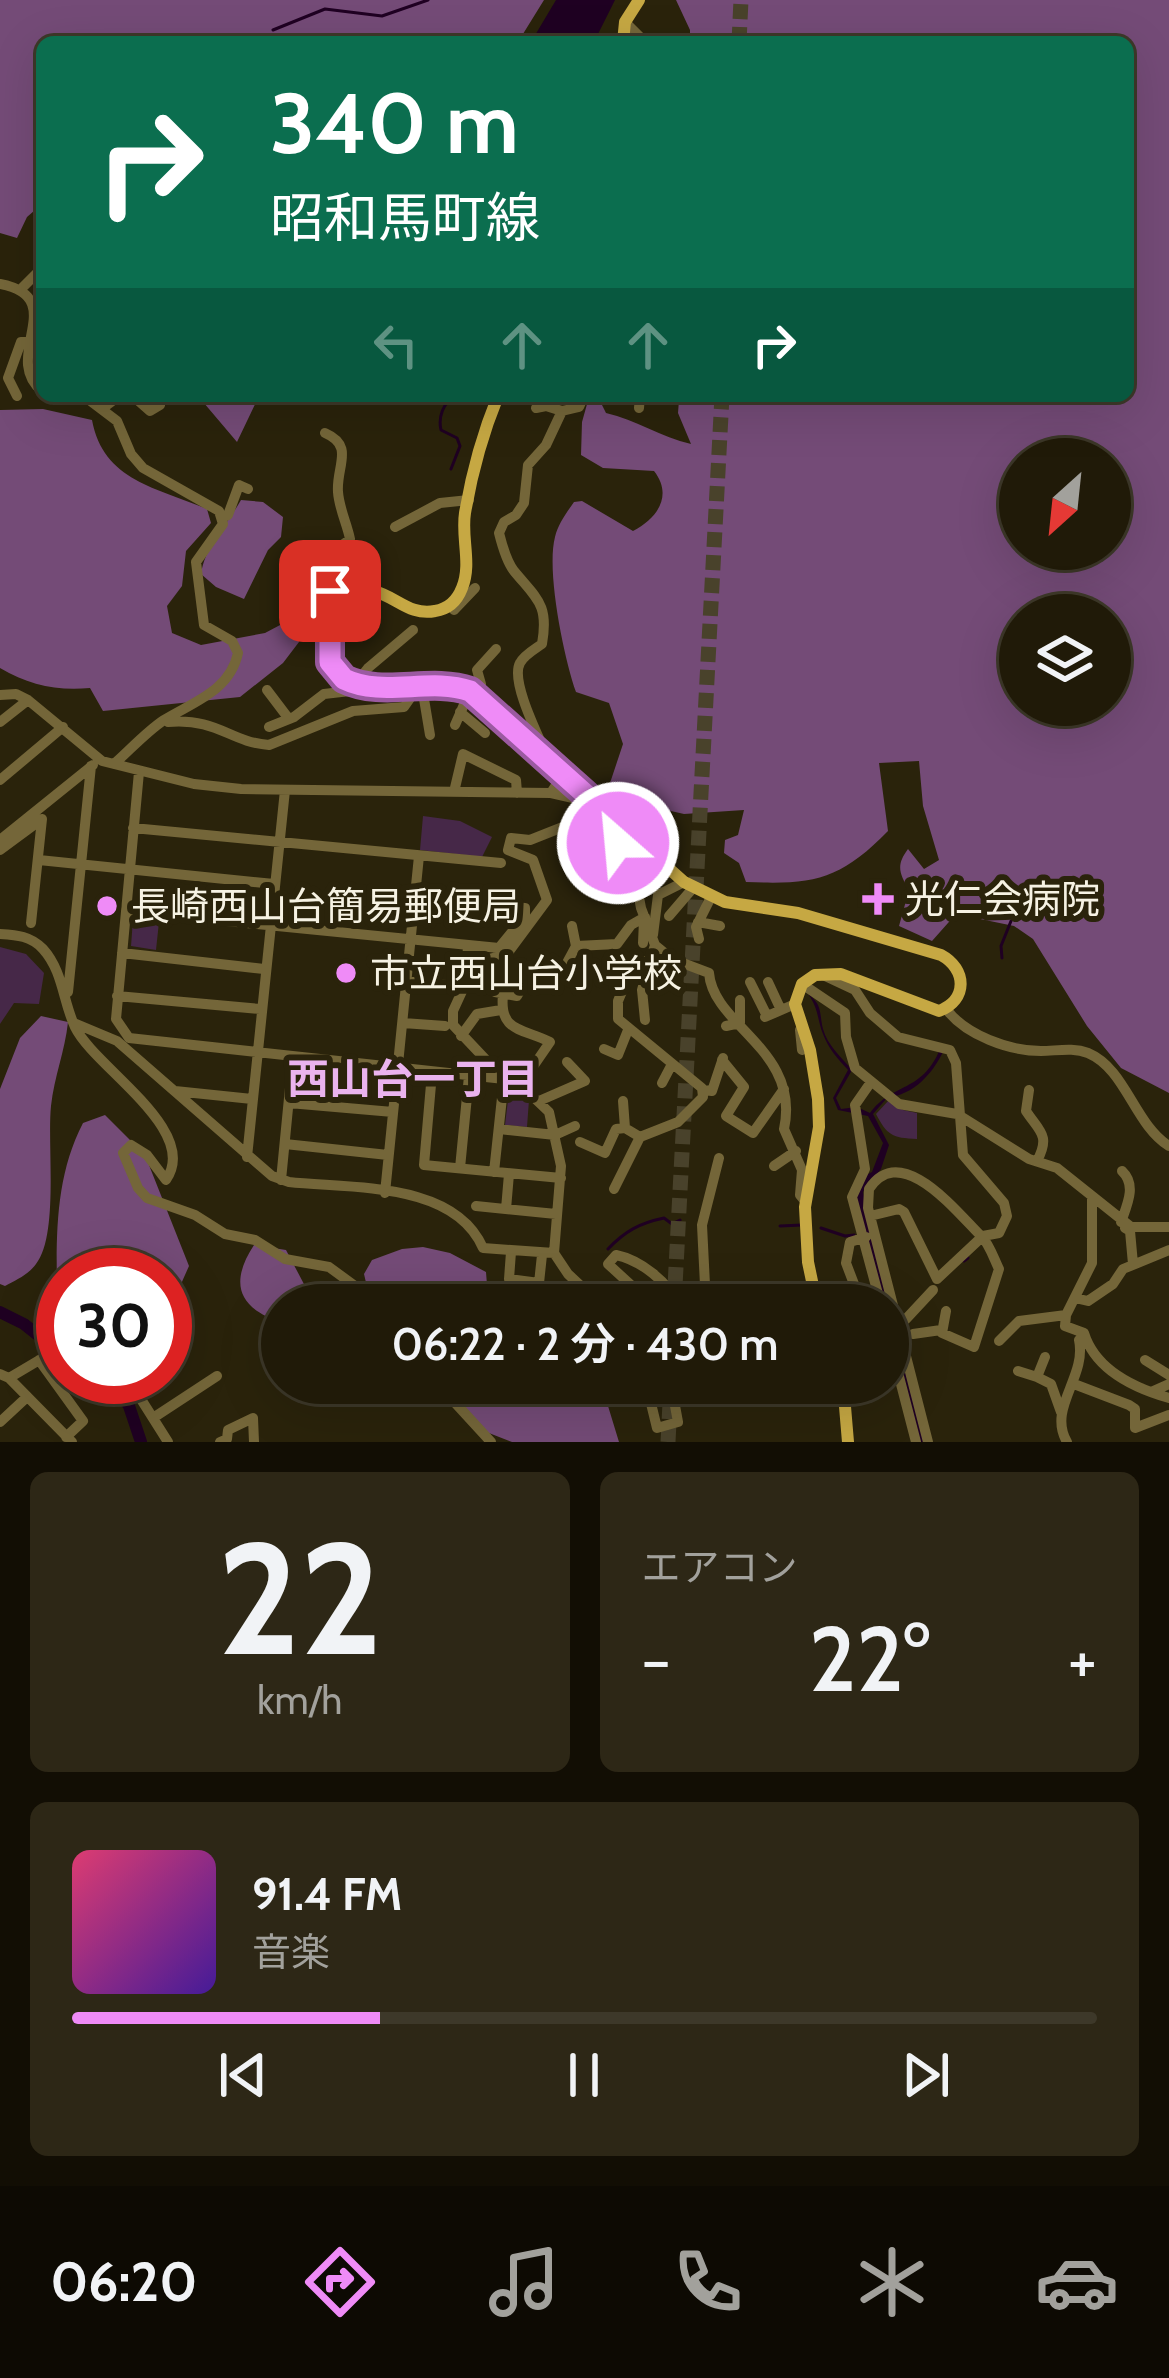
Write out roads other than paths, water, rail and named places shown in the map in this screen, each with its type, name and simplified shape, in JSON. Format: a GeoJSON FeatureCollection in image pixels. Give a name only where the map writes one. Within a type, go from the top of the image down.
{"type":"FeatureCollection","features":[{"type":"Feature","properties":{"kind":"main road"},"geometry":{"type":"LineString","coordinates":[[624,36],[625,22],[639,0]]}},
{"type":"Feature","properties":{"kind":"main road"},"geometry":{"type":"LineString","coordinates":[[496,402],[478,445],[465,514],[465,583],[451,605],[421,612],[366,588],[340,597],[330,627],[330,662],[344,679],[357,685],[472,692],[688,885],[711,898],[798,913],[947,958],[959,970],[962,984],[946,1010],[930,1010],[850,977],[820,974],[802,984],[788,1007],[810,1050],[819,1127],[805,1201],[813,1284]]}},
{"type":"Feature","properties":{"kind":"main road"},"geometry":{"type":"LineString","coordinates":[[845,1404],[848,1442]]}},
{"type":"Feature","properties":{"kind":"street"},"geometry":{"type":"LineString","coordinates":[[625,22],[639,36]]}},
{"type":"Feature","properties":{"kind":"street"},"geometry":{"type":"LineString","coordinates":[[22,288],[36,274]]}},
{"type":"Feature","properties":{"kind":"street"},"geometry":{"type":"LineString","coordinates":[[0,284],[22,288],[36,305]]}},
{"type":"Feature","properties":{"kind":"street"},"geometry":{"type":"LineString","coordinates":[[36,314],[26,342],[36,383]]}},
{"type":"Feature","properties":{"kind":"street"},"geometry":{"type":"LineString","coordinates":[[17,396],[8,378],[21,342],[26,342]]}},
{"type":"Feature","properties":{"kind":"street"},"geometry":{"type":"LineString","coordinates":[[0,840],[160,722],[203,699],[228,678],[237,662],[232,640],[204,625],[195,572],[200,551],[222,527],[222,518],[213,506],[142,468],[117,421],[94,402]]}},
{"type":"Feature","properties":{"kind":"street"},"geometry":{"type":"LineString","coordinates":[[103,408],[111,402]]}},
{"type":"Feature","properties":{"kind":"street"},"geometry":{"type":"LineString","coordinates":[[536,408],[562,411],[581,402]]}},
{"type":"Feature","properties":{"kind":"street"},"geometry":{"type":"LineString","coordinates":[[551,793],[558,782],[517,672],[521,660],[543,641],[543,611],[536,591],[512,569],[499,533],[524,503],[528,465],[546,445],[562,411]]}},
{"type":"Feature","properties":{"kind":"street"},"geometry":{"type":"LineString","coordinates":[[325,433],[339,439],[343,448],[337,488],[350,539],[322,556],[319,564],[318,571],[330,589],[324,620],[330,627]]}},
{"type":"Feature","properties":{"kind":"street"},"geometry":{"type":"LineString","coordinates":[[222,518],[228,515],[239,485],[248,489]]}},
{"type":"Feature","properties":{"kind":"street"},"geometry":{"type":"LineString","coordinates":[[394,527],[440,503],[469,500]]}},
{"type":"Feature","properties":{"kind":"street"},"geometry":{"type":"LineString","coordinates":[[451,605],[454,610],[460,607],[475,588]]}},
{"type":"Feature","properties":{"kind":"street"},"geometry":{"type":"LineString","coordinates":[[269,727],[325,694],[350,691],[368,668],[413,630]]}},
{"type":"Feature","properties":{"kind":"street"},"geometry":{"type":"LineString","coordinates":[[485,733],[458,718],[481,684],[477,670],[496,649]]}},
{"type":"Feature","properties":{"kind":"street"},"geometry":{"type":"LineString","coordinates":[[160,722],[206,722],[255,744],[269,745],[353,711],[404,707],[420,687]]}},
{"type":"Feature","properties":{"kind":"street"},"geometry":{"type":"LineString","coordinates":[[420,687],[430,735]]}},
{"type":"Feature","properties":{"kind":"street"},"geometry":{"type":"LineString","coordinates":[[267,690],[289,719]]}},
{"type":"Feature","properties":{"kind":"street"},"geometry":{"type":"LineString","coordinates":[[0,695],[16,694],[28,700],[102,764],[221,788],[551,793],[597,804]]}},
{"type":"Feature","properties":{"kind":"street"},"geometry":{"type":"LineString","coordinates":[[0,722],[28,700]]}},
{"type":"Feature","properties":{"kind":"street"},"geometry":{"type":"LineString","coordinates":[[0,780],[63,727]]}},
{"type":"Feature","properties":{"kind":"street"},"geometry":{"type":"LineString","coordinates":[[454,792],[463,754],[516,780],[517,793]]}},
{"type":"Feature","properties":{"kind":"street"},"geometry":{"type":"LineString","coordinates":[[67,1001],[82,864],[102,764]]}},
{"type":"Feature","properties":{"kind":"street"},"geometry":{"type":"LineString","coordinates":[[140,772],[117,996],[121,1037],[247,1157],[281,1180],[438,1203],[464,1219],[483,1248],[548,1254],[579,1284]]}},
{"type":"Feature","properties":{"kind":"street"},"geometry":{"type":"LineString","coordinates":[[247,1157],[285,790]]}},
{"type":"Feature","properties":{"kind":"street"},"geometry":{"type":"LineString","coordinates":[[612,818],[611,825],[633,865],[650,942],[672,959],[709,973],[708,987],[770,1060],[790,1106],[784,1129],[802,1170],[800,1195],[805,1201]]}},
{"type":"Feature","properties":{"kind":"street"},"geometry":{"type":"LineString","coordinates":[[0,850],[42,819],[32,923]]}},
{"type":"Feature","properties":{"kind":"street"},"geometry":{"type":"LineString","coordinates":[[511,1252],[509,1279],[539,1282],[561,1178],[555,1135],[549,1112],[503,1079],[461,1036],[453,1025],[453,1011],[475,963],[507,954],[548,900],[532,860],[508,850],[511,838],[530,839],[584,819],[626,848]]}},
{"type":"Feature","properties":{"kind":"street"},"geometry":{"type":"LineString","coordinates":[[133,828],[501,863]]}},
{"type":"Feature","properties":{"kind":"street"},"geometry":{"type":"LineString","coordinates":[[385,1193],[418,856]]}},
{"type":"Feature","properties":{"kind":"street"},"geometry":{"type":"LineString","coordinates":[[39,860],[274,884]]}},
{"type":"Feature","properties":{"kind":"street"},"geometry":{"type":"LineString","coordinates":[[606,885],[631,878],[629,867],[633,865]]}},
{"type":"Feature","properties":{"kind":"street"},"geometry":{"type":"LineString","coordinates":[[669,916],[688,885]]}},
{"type":"Feature","properties":{"kind":"street"},"geometry":{"type":"LineString","coordinates":[[645,1020],[641,1003],[658,895],[688,885]]}},
{"type":"Feature","properties":{"kind":"street"},"geometry":{"type":"LineString","coordinates":[[126,910],[499,948],[525,916],[526,908],[415,898]]}},
{"type":"Feature","properties":{"kind":"street"},"geometry":{"type":"LineString","coordinates":[[700,939],[698,922],[711,898]]}},
{"type":"Feature","properties":{"kind":"street"},"geometry":{"type":"LineString","coordinates":[[576,946],[614,945],[644,917]]}},
{"type":"Feature","properties":{"kind":"street"},"geometry":{"type":"LineString","coordinates":[[698,922],[720,926]]}},
{"type":"Feature","properties":{"kind":"street"},"geometry":{"type":"LineString","coordinates":[[491,960],[495,992],[502,995],[517,996],[525,982],[556,985],[576,946],[572,926]]}},
{"type":"Feature","properties":{"kind":"street"},"geometry":{"type":"LineString","coordinates":[[0,934],[18,934],[39,945],[55,969],[77,1032],[167,1134],[173,1158],[166,1180],[141,1149],[131,1144],[123,1153],[130,1175],[147,1198],[195,1215],[225,1234],[255,1240],[285,1259],[329,1267],[352,1284]]}},
{"type":"Feature","properties":{"kind":"street"},"geometry":{"type":"LineString","coordinates":[[406,981],[457,986],[468,945]]}},
{"type":"Feature","properties":{"kind":"street"},"geometry":{"type":"LineString","coordinates":[[122,952],[264,969]]}},
{"type":"Feature","properties":{"kind":"street"},"geometry":{"type":"LineString","coordinates":[[649,960],[633,965],[618,1001],[618,1019],[628,1030],[703,1090],[712,1091],[723,1057],[744,1087],[726,1116],[753,1133],[784,1089]]}},
{"type":"Feature","properties":{"kind":"street"},"geometry":{"type":"LineString","coordinates":[[820,974],[855,990],[870,1013],[898,1037],[950,1050],[956,1063],[963,1155],[1007,1212],[999,1233],[983,1236],[937,1279],[904,1212],[870,1216]]}},
{"type":"Feature","properties":{"kind":"street"},"geometry":{"type":"LineString","coordinates":[[750,982],[766,1016],[788,1007],[768,982]]}},
{"type":"Feature","properties":{"kind":"street"},"geometry":{"type":"LineString","coordinates":[[802,984],[845,1013],[851,1058],[871,1082],[899,1104],[957,1114],[1057,1168],[1130,1231],[1132,1264]]}},
{"type":"Feature","properties":{"kind":"street"},"geometry":{"type":"LineString","coordinates":[[502,995],[506,1023],[550,1042],[519,1087]]}},
{"type":"Feature","properties":{"kind":"street"},"geometry":{"type":"LineString","coordinates":[[117,996],[260,1009]]}},
{"type":"Feature","properties":{"kind":"street"},"geometry":{"type":"LineString","coordinates":[[740,1000],[740,1023]]}},
{"type":"Feature","properties":{"kind":"street"},"geometry":{"type":"LineString","coordinates":[[461,1036],[477,1014],[501,1010]]}},
{"type":"Feature","properties":{"kind":"street"},"geometry":{"type":"LineString","coordinates":[[946,1010],[963,1025],[1009,1047],[1076,1050],[1098,1059],[1150,1130],[1169,1146]]}},
{"type":"Feature","properties":{"kind":"street"},"geometry":{"type":"LineString","coordinates":[[74,1023],[137,1042],[503,1079]]}},
{"type":"Feature","properties":{"kind":"street"},"geometry":{"type":"LineString","coordinates":[[403,1023],[445,1026]]}},
{"type":"Feature","properties":{"kind":"street"},"geometry":{"type":"LineString","coordinates":[[726,1026],[740,1023]]}},
{"type":"Feature","properties":{"kind":"street"},"geometry":{"type":"LineString","coordinates":[[802,1027],[802,1050]]}},
{"type":"Feature","properties":{"kind":"street"},"geometry":{"type":"LineString","coordinates":[[604,1049],[618,1055],[628,1030]]}},
{"type":"Feature","properties":{"kind":"street"},"geometry":{"type":"LineString","coordinates":[[651,1066],[660,1054]]}},
{"type":"Feature","properties":{"kind":"street"},"geometry":{"type":"LineString","coordinates":[[281,1180],[293,1057]]}},
{"type":"Feature","properties":{"kind":"street"},"geometry":{"type":"LineString","coordinates":[[539,1101],[585,1081],[567,1062]]}},
{"type":"Feature","properties":{"kind":"street"},"geometry":{"type":"LineString","coordinates":[[662,1083],[672,1064]]}},
{"type":"Feature","properties":{"kind":"street"},"geometry":{"type":"LineString","coordinates":[[432,1073],[424,1165],[561,1178]]}},
{"type":"Feature","properties":{"kind":"street"},"geometry":{"type":"LineString","coordinates":[[460,1168],[469,1076]]}},
{"type":"Feature","properties":{"kind":"street"},"geometry":{"type":"LineString","coordinates":[[494,1172],[503,1079]]}},
{"type":"Feature","properties":{"kind":"street"},"geometry":{"type":"LineString","coordinates":[[871,1082],[855,1106],[865,1169],[852,1201],[870,1237],[883,1284]]}},
{"type":"Feature","properties":{"kind":"street"},"geometry":{"type":"LineString","coordinates":[[616,1128],[640,1137],[678,1122],[700,1102],[703,1090]]}},
{"type":"Feature","properties":{"kind":"street"},"geometry":{"type":"LineString","coordinates":[[1029,1090],[1028,1115],[1043,1131],[1043,1150],[1037,1161]]}},
{"type":"Feature","properties":{"kind":"street"},"geometry":{"type":"LineString","coordinates":[[175,1091],[253,1099]]}},
{"type":"Feature","properties":{"kind":"street"},"geometry":{"type":"LineString","coordinates":[[580,1142],[605,1153],[623,1101]]}},
{"type":"Feature","properties":{"kind":"street"},"geometry":{"type":"LineString","coordinates":[[289,1103],[393,1112]]}},
{"type":"Feature","properties":{"kind":"street"},"geometry":{"type":"LineString","coordinates":[[499,1129],[555,1135],[574,1126]]}},
{"type":"Feature","properties":{"kind":"street"},"geometry":{"type":"LineString","coordinates":[[614,1190],[640,1137]]}},
{"type":"Feature","properties":{"kind":"street"},"geometry":{"type":"LineString","coordinates":[[284,1144],[388,1155]]}},
{"type":"Feature","properties":{"kind":"street"},"geometry":{"type":"LineString","coordinates":[[772,1165],[796,1151]]}},
{"type":"Feature","properties":{"kind":"street"},"geometry":{"type":"LineString","coordinates":[[705,1284],[702,1225],[719,1158]]}},
{"type":"Feature","properties":{"kind":"street"},"geometry":{"type":"LineString","coordinates":[[878,1284],[867,1198],[874,1182],[887,1173],[908,1172],[983,1236],[1004,1269],[974,1346],[941,1330],[914,1334]]}},
{"type":"Feature","properties":{"kind":"street"},"geometry":{"type":"LineString","coordinates":[[1117,1219],[1130,1192],[1130,1180],[1122,1172]]}},
{"type":"Feature","properties":{"kind":"street"},"geometry":{"type":"LineString","coordinates":[[506,1209],[509,1174]]}},
{"type":"Feature","properties":{"kind":"street"},"geometry":{"type":"LineString","coordinates":[[1092,1197],[1092,1263],[1066,1315],[1066,1328],[1084,1333],[1097,1361],[1169,1398]]}},
{"type":"Feature","properties":{"kind":"street"},"geometry":{"type":"LineString","coordinates":[[476,1206],[556,1214]]}},
{"type":"Feature","properties":{"kind":"street"},"geometry":{"type":"LineString","coordinates":[[1117,1219],[1134,1228],[1169,1227]]}},
{"type":"Feature","properties":{"kind":"street"},"geometry":{"type":"LineString","coordinates":[[854,1284],[846,1263],[850,1242],[870,1237]]}},
{"type":"Feature","properties":{"kind":"street"},"geometry":{"type":"LineString","coordinates":[[1075,1298],[1088,1301],[1132,1264],[1169,1250]]}},
{"type":"Feature","properties":{"kind":"street"},"geometry":{"type":"LineString","coordinates":[[594,1267],[616,1256],[639,1265],[662,1284]]}},
{"type":"Feature","properties":{"kind":"street"},"geometry":{"type":"LineString","coordinates":[[959,1259],[971,1271]]}},
{"type":"Feature","properties":{"kind":"street"},"geometry":{"type":"LineString","coordinates":[[608,1264],[630,1284]]}},
{"type":"Feature","properties":{"kind":"street"},"geometry":{"type":"LineString","coordinates":[[705,1278],[724,1277]]}},
{"type":"Feature","properties":{"kind":"street"},"geometry":{"type":"LineString","coordinates":[[909,1312],[929,1293],[943,1309],[941,1330]]}},
{"type":"Feature","properties":{"kind":"street"},"geometry":{"type":"LineString","coordinates":[[999,1341],[1018,1322],[1066,1315]]}},
{"type":"Feature","properties":{"kind":"street"},"geometry":{"type":"LineString","coordinates":[[1067,1442],[1059,1427],[1082,1354],[1077,1331]]}},
{"type":"Feature","properties":{"kind":"street"},"geometry":{"type":"LineString","coordinates":[[1037,1377],[1045,1357]]}},
{"type":"Feature","properties":{"kind":"street"},"geometry":{"type":"LineString","coordinates":[[36,1360],[4,1376],[69,1439],[82,1421],[72,1404]]}},
{"type":"Feature","properties":{"kind":"street"},"geometry":{"type":"LineString","coordinates":[[1145,1360],[1169,1379],[1151,1392]]}},
{"type":"Feature","properties":{"kind":"street"},"geometry":{"type":"LineString","coordinates":[[1018,1371],[1051,1384],[1061,1412]]}},
{"type":"Feature","properties":{"kind":"street"},"geometry":{"type":"LineString","coordinates":[[909,1375],[928,1442]]}},
{"type":"Feature","properties":{"kind":"street"},"geometry":{"type":"LineString","coordinates":[[152,1418],[217,1376]]}},
{"type":"Feature","properties":{"kind":"street"},"geometry":{"type":"LineString","coordinates":[[1074,1384],[1135,1409],[1136,1428],[1169,1415]]}},
{"type":"Feature","properties":{"kind":"street"},"geometry":{"type":"LineString","coordinates":[[0,1422],[26,1396]]}},
{"type":"Feature","properties":{"kind":"street"},"geometry":{"type":"LineString","coordinates":[[909,1403],[916,1442]]}},
{"type":"Feature","properties":{"kind":"street"},"geometry":{"type":"LineString","coordinates":[[143,1404],[167,1442]]}},
{"type":"Feature","properties":{"kind":"street"},"geometry":{"type":"LineString","coordinates":[[456,1404],[491,1442]]}},
{"type":"Feature","properties":{"kind":"street"},"geometry":{"type":"LineString","coordinates":[[649,1404],[652,1430],[678,1422],[675,1404]]}},
{"type":"Feature","properties":{"kind":"street"},"geometry":{"type":"LineString","coordinates":[[228,1430],[253,1418],[254,1442]]}},
{"type":"Feature","properties":{"kind":"street"},"geometry":{"type":"LineString","coordinates":[[220,1442],[227,1439],[228,1430]]}},
{"type":"Feature","properties":{"kind":"street"},"geometry":{"type":"LineString","coordinates":[[228,1430],[243,1442]]}},
{"type":"Feature","properties":{"kind":"waterway"},"geometry":{"type":"LineString","coordinates":[[273,30],[325,9],[382,16],[428,0]]}},
{"type":"Feature","properties":{"kind":"waterway"},"geometry":{"type":"LineString","coordinates":[[449,402],[440,420],[441,430],[457,438],[460,446],[451,469]]}},
{"type":"Feature","properties":{"kind":"waterway"},"geometry":{"type":"LineString","coordinates":[[1002,958],[1001,946],[1011,921]]}},
{"type":"Feature","properties":{"kind":"waterway"},"geometry":{"type":"LineString","coordinates":[[608,1249],[640,1225],[664,1218],[672,1224],[680,1220]]}},
{"type":"Feature","properties":{"kind":"waterway"},"geometry":{"type":"LineString","coordinates":[[780,1226],[802,1225]]}},
{"type":"Feature","properties":{"kind":"waterway"},"geometry":{"type":"LineString","coordinates":[[821,1228],[854,1235]]}},
{"type":"Feature","properties":{"kind":"waterway"},"geometry":{"type":"LineString","coordinates":[[964,1261],[968,1258]]}},
{"type":"Feature","properties":{"kind":"waterway"},"geometry":{"type":"LineString","coordinates":[[0,1312],[36,1334]]}},
{"type":"Feature","properties":{"kind":"waterway"},"geometry":{"type":"LineString","coordinates":[[128,1404],[141,1442]]}},
{"type":"Feature","properties":{"kind":"tunnel"},"geometry":{"type":"LineString","coordinates":[[739,36],[741,0]]}},
{"type":"Feature","properties":{"kind":"tunnel"},"geometry":{"type":"LineString","coordinates":[[675,1284],[722,402]]}},
{"type":"Feature","properties":{"kind":"tunnel"},"geometry":{"type":"LineString","coordinates":[[668,1442],[670,1404]]}},
{"type":"Feature","properties":{"kind":"place","name":"光仁会病院"},"geometry":{"type":"Point","coordinates":[878,899]}},
{"type":"Feature","properties":{"kind":"place","name":"長崎西山台簡易郵便局"},"geometry":{"type":"Point","coordinates":[107,906]}},
{"type":"Feature","properties":{"kind":"place","name":"市立西山台小学校"},"geometry":{"type":"Point","coordinates":[346,973]}},
{"type":"Feature","properties":{"kind":"district","name":"西山台一丁目"},"geometry":{"type":"Point","coordinates":[413,1079]}}]}
